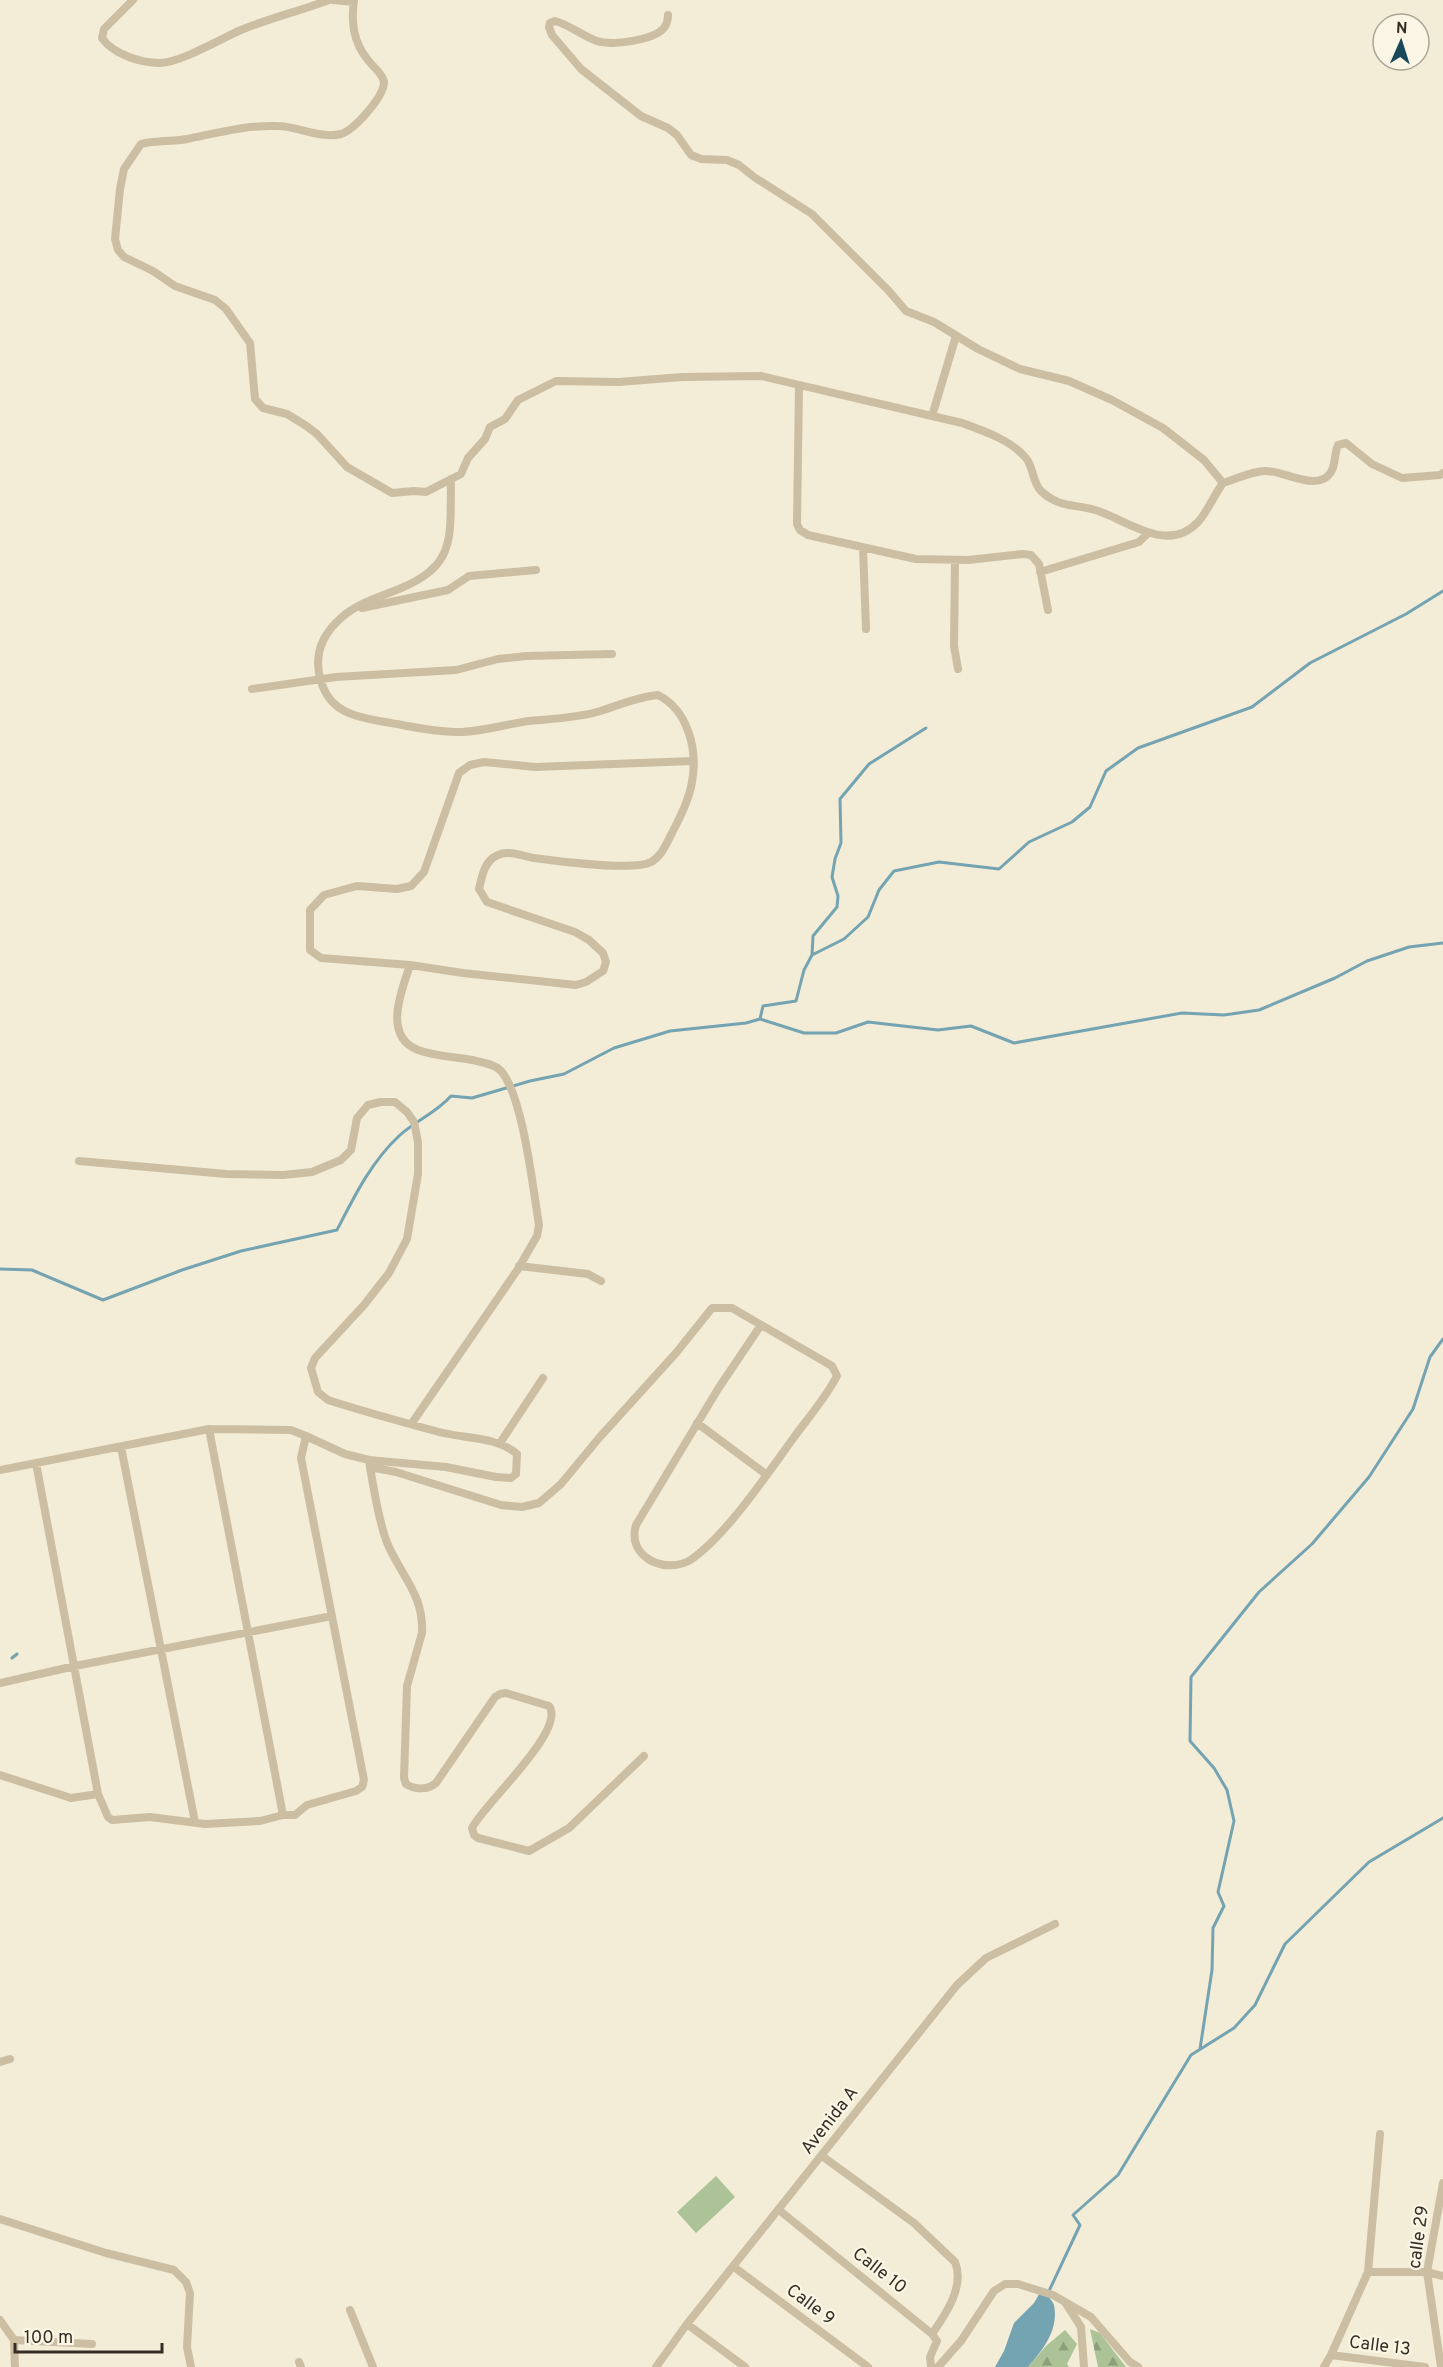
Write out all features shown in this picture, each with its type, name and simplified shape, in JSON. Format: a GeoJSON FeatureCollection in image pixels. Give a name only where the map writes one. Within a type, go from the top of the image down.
{"type":"FeatureCollection","features":[{"type":"Feature","properties":{"kind":"street"},"geometry":{"type":"LineString","coordinates":[[133,0],[104,29],[102,38],[108,46],[119,52],[136,59],[160,63],[243,30],[331,0],[354,1],[352,24],[355,40],[366,59],[381,75],[384,83],[377,100],[356,124],[343,133],[328,135],[282,126],[258,126],[183,140],[156,140],[141,144],[124,169],[115,239],[118,250],[124,257],[153,271],[176,286],[215,300],[226,309],[250,343],[255,399],[263,408],[287,414],[305,425],[317,434],[347,467],[392,493],[414,490],[426,492],[461,474],[468,458],[485,438],[490,427],[505,419],[518,400],[556,381],[619,382],[733,375],[761,376],[932,416],[987,432],[1011,446],[1026,459],[1032,470],[1034,482],[1049,497],[1068,506],[1098,511],[1148,533],[1166,535],[1189,530],[1199,520],[1223,483],[1265,471],[1276,471],[1296,479],[1313,481],[1324,479],[1331,472],[1338,445],[1346,443],[1372,464],[1402,478],[1443,473]]}},
{"type":"Feature","properties":{"kind":"street"},"geometry":{"type":"LineString","coordinates":[[668,15],[664,28],[655,34],[621,42],[600,42],[555,21],[550,23],[549,27],[563,49],[581,69],[641,116],[668,128],[677,135],[691,155],[701,159],[727,160],[739,165],[812,214],[906,311],[934,322],[1020,369],[1069,381],[1112,400],[1163,428],[1204,460],[1223,483]]}},
{"type":"Feature","properties":{"kind":"street"},"geometry":{"type":"LineString","coordinates":[[932,416],[956,336]]}},
{"type":"Feature","properties":{"kind":"street"},"geometry":{"type":"LineString","coordinates":[[799,386],[797,524],[800,530],[808,536],[916,559],[955,561],[1031,555],[1038,564],[1048,610]]}},
{"type":"Feature","properties":{"kind":"street"},"geometry":{"type":"LineString","coordinates":[[451,479],[450,530],[446,551],[433,571],[407,586],[350,610],[340,619],[318,649],[316,659],[326,697],[338,708],[364,718],[460,732],[596,712],[630,700],[658,695],[673,705],[685,722],[690,736],[692,760],[692,781],[681,814],[660,856],[652,862],[641,866],[622,866],[537,858],[510,853],[499,854],[484,868],[479,889],[487,902],[575,932],[598,946],[606,962],[603,971],[595,978],[576,985],[463,973],[410,964],[321,958],[310,950],[310,910],[324,895],[357,886],[397,889],[411,886],[424,872],[459,773],[470,765],[484,762],[535,767],[692,760]]}},
{"type":"Feature","properties":{"kind":"street"},"geometry":{"type":"LineString","coordinates":[[1040,572],[1139,542],[1148,533]]}},
{"type":"Feature","properties":{"kind":"street"},"geometry":{"type":"LineString","coordinates":[[863,548],[866,629]]}},
{"type":"Feature","properties":{"kind":"street"},"geometry":{"type":"LineString","coordinates":[[955,561],[954,646],[958,669]]}},
{"type":"Feature","properties":{"kind":"street"},"geometry":{"type":"LineString","coordinates":[[350,610],[429,596],[448,590],[469,576],[536,570]]}},
{"type":"Feature","properties":{"kind":"street"},"geometry":{"type":"LineString","coordinates":[[252,689],[320,680],[456,670],[498,659],[526,656],[612,654]]}},
{"type":"Feature","properties":{"kind":"street"},"geometry":{"type":"LineString","coordinates":[[410,964],[400,997],[398,1029],[408,1044],[418,1050],[479,1061],[498,1068],[507,1078],[516,1098],[538,1225],[537,1236],[519,1266],[412,1423]]}},
{"type":"Feature","properties":{"kind":"street"},"geometry":{"type":"LineString","coordinates":[[79,1161],[226,1174],[283,1175],[312,1172],[340,1160],[351,1150],[357,1118],[368,1105],[395,1102],[407,1112],[414,1122],[417,1133],[418,1174],[407,1239],[389,1273],[364,1305],[315,1358],[311,1368],[318,1392],[328,1400],[439,1432],[500,1443],[517,1454],[516,1474],[512,1478],[496,1478],[446,1467],[369,1464]]}},
{"type":"Feature","properties":{"kind":"street"},"geometry":{"type":"LineString","coordinates":[[519,1266],[588,1274],[601,1281]]}},
{"type":"Feature","properties":{"kind":"street"},"geometry":{"type":"LineString","coordinates":[[0,1470],[209,1429],[291,1430],[369,1464],[501,1505],[522,1508],[539,1503],[561,1484],[676,1353],[712,1308],[732,1308],[832,1366],[837,1376],[767,1474],[727,1524],[690,1560],[668,1566],[652,1563],[638,1550],[632,1536],[636,1525],[697,1423],[761,1325]]}},
{"type":"Feature","properties":{"kind":"street"},"geometry":{"type":"LineString","coordinates":[[500,1443],[543,1377]]}},
{"type":"Feature","properties":{"kind":"street"},"geometry":{"type":"LineString","coordinates":[[697,1423],[767,1474]]}},
{"type":"Feature","properties":{"kind":"street"},"geometry":{"type":"LineString","coordinates":[[209,1429],[283,1815]]}},
{"type":"Feature","properties":{"kind":"street"},"geometry":{"type":"LineString","coordinates":[[36,1463],[98,1794],[108,1817],[112,1820],[150,1817],[195,1822],[249,1821],[295,1815],[307,1805],[357,1791],[362,1787],[364,1780],[301,1458],[306,1437]]}},
{"type":"Feature","properties":{"kind":"street"},"geometry":{"type":"LineString","coordinates":[[121,1447],[195,1822]]}},
{"type":"Feature","properties":{"kind":"street"},"geometry":{"type":"LineString","coordinates":[[369,1464],[386,1540],[415,1590],[423,1623],[406,1691],[404,1778],[406,1784],[411,1787],[428,1789],[436,1783],[495,1697],[500,1694],[549,1706],[553,1713],[552,1721],[528,1760],[472,1828],[478,1838],[529,1851],[569,1828],[644,1756]]}},
{"type":"Feature","properties":{"kind":"street"},"geometry":{"type":"LineString","coordinates":[[0,1683],[75,1666],[332,1616]]}},
{"type":"Feature","properties":{"kind":"street"},"geometry":{"type":"LineString","coordinates":[[0,1775],[71,1798],[98,1794]]}},
{"type":"Feature","properties":{"kind":"street","name":"Avenida A"},"geometry":{"type":"LineString","coordinates":[[656,2367],[687,2324],[971,1970],[986,1958],[1055,1924]]}},
{"type":"Feature","properties":{"kind":"street"},"geometry":{"type":"LineString","coordinates":[[0,2062],[10,2060]]}},
{"type":"Feature","properties":{"kind":"street"},"geometry":{"type":"LineString","coordinates":[[1324,2367],[1368,2272],[1380,2134]]}},
{"type":"Feature","properties":{"kind":"street"},"geometry":{"type":"LineString","coordinates":[[822,2156],[914,2223],[955,2262],[958,2270],[954,2296],[932,2334],[937,2341],[930,2357],[931,2367]]}},
{"type":"Feature","properties":{"kind":"street","name":"calle 29"},"geometry":{"type":"LineString","coordinates":[[1442,2362],[1427,2272],[1441,2206],[1443,2183]]}},
{"type":"Feature","properties":{"kind":"street","name":"Calle 10"},"geometry":{"type":"LineString","coordinates":[[779,2210],[932,2334]]}},
{"type":"Feature","properties":{"kind":"street"},"geometry":{"type":"LineString","coordinates":[[0,2219],[106,2253],[174,2270],[186,2282],[190,2293],[187,2347],[191,2367]]}},
{"type":"Feature","properties":{"kind":"street","name":"Calle 9"},"geometry":{"type":"LineString","coordinates":[[734,2267],[868,2367]]}},
{"type":"Feature","properties":{"kind":"street"},"geometry":{"type":"LineString","coordinates":[[1368,2272],[1427,2272],[1443,2276]]}},
{"type":"Feature","properties":{"kind":"street"},"geometry":{"type":"LineString","coordinates":[[938,2367],[961,2342],[994,2291],[1005,2284],[1018,2284],[1038,2289],[1091,2317],[1134,2365]]}},
{"type":"Feature","properties":{"kind":"street"},"geometry":{"type":"LineString","coordinates":[[1065,2302],[1080,2328],[1084,2367]]}},
{"type":"Feature","properties":{"kind":"street"},"geometry":{"type":"LineString","coordinates":[[350,2310],[373,2367]]}},
{"type":"Feature","properties":{"kind":"street"},"geometry":{"type":"LineString","coordinates":[[0,2320],[14,2340],[15,2367]]}},
{"type":"Feature","properties":{"kind":"street"},"geometry":{"type":"LineString","coordinates":[[687,2324],[745,2367]]}},
{"type":"Feature","properties":{"kind":"street"},"geometry":{"type":"LineString","coordinates":[[14,2340],[92,2344]]}},
{"type":"Feature","properties":{"kind":"street","name":"Calle 13"},"geometry":{"type":"LineString","coordinates":[[1331,2355],[1425,2367]]}},
{"type":"Feature","properties":{"kind":"green space"},"geometry":{"type":"Polygon","coordinates":[[[716,2176],[735,2197],[696,2233],[677,2212],[716,2176]]]}},
{"type":"Feature","properties":{"kind":"green space"},"geometry":{"type":"Polygon","coordinates":[[[1090,2329],[1100,2333],[1126,2367],[1098,2367],[1090,2329]]]}},
{"type":"Feature","properties":{"kind":"green space"},"geometry":{"type":"Polygon","coordinates":[[[1065,2330],[1077,2344],[1067,2364],[1069,2367],[1028,2367],[1046,2346],[1065,2330]]]}},
{"type":"Feature","properties":{"kind":"water"},"geometry":{"type":"Polygon","coordinates":[[[1042,2289],[1053,2303],[1055,2314],[1052,2331],[1044,2347],[1028,2367],[995,2367],[1004,2351],[1014,2323],[1034,2303],[1042,2289]]]}},
{"type":"Feature","properties":{"kind":"waterway"},"geometry":{"type":"LineString","coordinates":[[812,955],[844,939],[868,917],[879,890],[894,871],[939,862],[999,869],[1029,842],[1072,822],[1090,807],[1106,771],[1138,748],[1252,707],[1310,663],[1406,614],[1443,591]]}},
{"type":"Feature","properties":{"kind":"waterway"},"geometry":{"type":"LineString","coordinates":[[760,1019],[763,1006],[796,1001],[804,970],[812,955],[813,936],[837,907],[838,896],[832,877],[841,843],[840,799],[869,764],[926,728]]}},
{"type":"Feature","properties":{"kind":"waterway"},"geometry":{"type":"LineString","coordinates":[[0,1269],[32,1270],[103,1300],[182,1270],[241,1251],[337,1230],[364,1180],[389,1146],[451,1096],[472,1098],[530,1081],[564,1074],[614,1048],[670,1031],[746,1023],[760,1019],[804,1033],[836,1033],[868,1022],[938,1030],[971,1026],[1014,1043],[1182,1013],[1224,1015],[1259,1010],[1335,978],[1367,961],[1409,947],[1443,943]]}},
{"type":"Feature","properties":{"kind":"waterway"},"geometry":{"type":"LineString","coordinates":[[1200,2049],[1212,1970],[1213,1928],[1224,1906],[1218,1892],[1234,1821],[1227,1790],[1214,1768],[1190,1741],[1191,1677],[1259,1592],[1312,1544],[1369,1477],[1413,1409],[1430,1357],[1443,1339]]}},
{"type":"Feature","properties":{"kind":"waterway"},"geometry":{"type":"LineString","coordinates":[[12,1658],[17,1654]]}},
{"type":"Feature","properties":{"kind":"waterway"},"geometry":{"type":"LineString","coordinates":[[1049,2291],[1080,2225],[1073,2215],[1118,2175],[1191,2055],[1234,2028],[1255,2005],[1285,1944],[1369,1862],[1443,1818]]}}]}
